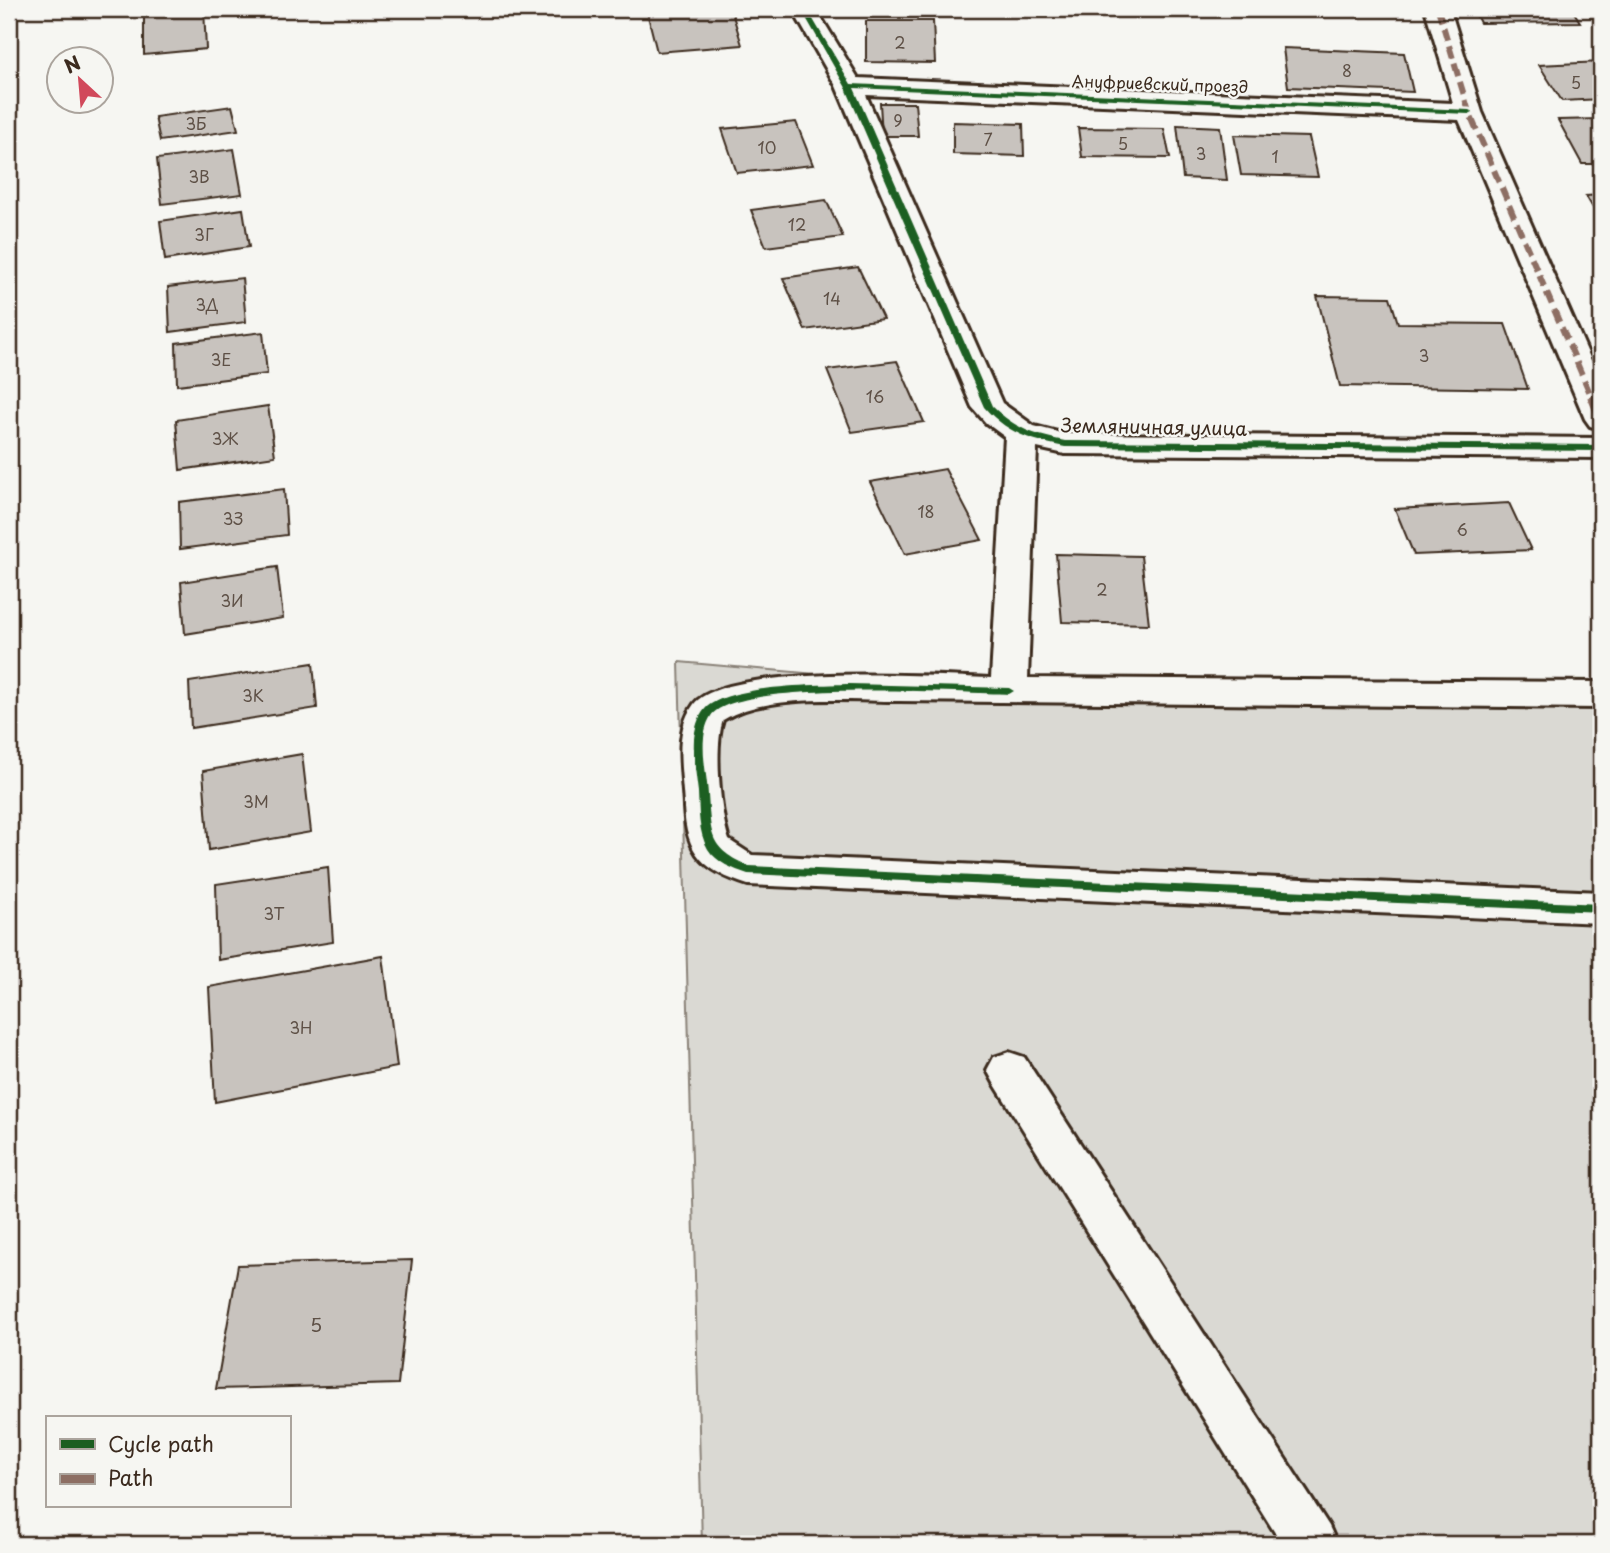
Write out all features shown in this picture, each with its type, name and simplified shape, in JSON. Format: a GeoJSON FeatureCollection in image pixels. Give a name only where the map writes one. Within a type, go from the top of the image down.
{"type":"FeatureCollection","features":[{"type":"Feature","properties":{"kind":"street","name":"Земляничная улица"},"geometry":{"type":"LineString","coordinates":[[804,9],[849,86],[988,407],[1009,428],[1037,439],[1065,444],[1601,448]]}},
{"type":"Feature","properties":{"kind":"street"},"geometry":{"type":"LineString","coordinates":[[1438,9],[1469,112],[1601,419]]}},
{"type":"Feature","properties":{"kind":"street","name":"Ануфриевский проезд"},"geometry":{"type":"LineString","coordinates":[[849,86],[1469,112]]}},
{"type":"Feature","properties":{"kind":"street"},"geometry":{"type":"LineString","coordinates":[[1009,691],[1021,433]]}},
{"type":"Feature","properties":{"kind":"street"},"geometry":{"type":"LineString","coordinates":[[1601,695],[844,688],[763,693],[722,700],[709,711],[698,740],[708,841],[719,855],[748,870],[1601,908]]}},
{"type":"Feature","properties":{"kind":"street"},"geometry":{"type":"LineString","coordinates":[[1009,1070],[1311,1544]]}},
{"type":"Feature","properties":{"kind":"shaded area"},"geometry":{"type":"Polygon","coordinates":[[[679,662],[1009,691],[1601,695],[1601,1544],[702,1544],[679,662]]]}},
{"type":"Feature","properties":{"kind":"building"},"geometry":{"type":"Polygon","coordinates":[[[204,9],[206,49],[144,55],[144,15],[204,9]]]}},
{"type":"Feature","properties":{"kind":"building"},"geometry":{"type":"Polygon","coordinates":[[[731,9],[742,45],[657,52],[647,12],[731,9]]]}},
{"type":"Feature","properties":{"kind":"building"},"geometry":{"type":"Polygon","coordinates":[[[1473,9],[1572,9],[1580,22],[1480,23],[1473,9]]]}},
{"type":"Feature","properties":{"kind":"building"},"geometry":{"type":"Polygon","coordinates":[[[866,21],[933,21],[935,63],[866,62],[866,21]]]}},
{"type":"Feature","properties":{"kind":"building"},"geometry":{"type":"Polygon","coordinates":[[[1283,48],[1404,53],[1413,92],[1288,87],[1283,48]]]}},
{"type":"Feature","properties":{"kind":"building"},"geometry":{"type":"Polygon","coordinates":[[[1601,62],[1601,99],[1562,101],[1539,65],[1601,62]]]}},
{"type":"Feature","properties":{"kind":"building"},"geometry":{"type":"Polygon","coordinates":[[[880,103],[915,103],[918,136],[882,136],[880,103]]]}},
{"type":"Feature","properties":{"kind":"building"},"geometry":{"type":"Polygon","coordinates":[[[232,106],[238,130],[160,141],[155,117],[232,106]]]}},
{"type":"Feature","properties":{"kind":"building"},"geometry":{"type":"Polygon","coordinates":[[[1601,119],[1601,164],[1582,164],[1558,120],[1601,119]]]}},
{"type":"Feature","properties":{"kind":"building"},"geometry":{"type":"Polygon","coordinates":[[[796,122],[813,165],[737,173],[722,129],[796,122]]]}},
{"type":"Feature","properties":{"kind":"building"},"geometry":{"type":"Polygon","coordinates":[[[953,122],[1023,124],[1024,156],[953,154],[953,122]]]}},
{"type":"Feature","properties":{"kind":"building"},"geometry":{"type":"Polygon","coordinates":[[[1177,125],[1220,127],[1227,180],[1183,178],[1177,125]]]}},
{"type":"Feature","properties":{"kind":"building"},"geometry":{"type":"Polygon","coordinates":[[[1078,128],[1164,129],[1170,158],[1082,157],[1078,128]]]}},
{"type":"Feature","properties":{"kind":"building"},"geometry":{"type":"Polygon","coordinates":[[[1234,135],[1309,137],[1318,177],[1241,175],[1234,135]]]}},
{"type":"Feature","properties":{"kind":"building"},"geometry":{"type":"Polygon","coordinates":[[[234,149],[242,194],[162,204],[157,159],[234,149]]]}},
{"type":"Feature","properties":{"kind":"building"},"geometry":{"type":"Polygon","coordinates":[[[1601,195],[1601,222],[1586,196],[1601,195]]]}},
{"type":"Feature","properties":{"kind":"building"},"geometry":{"type":"Polygon","coordinates":[[[826,200],[843,237],[766,247],[751,210],[826,200]]]}},
{"type":"Feature","properties":{"kind":"building"},"geometry":{"type":"Polygon","coordinates":[[[243,209],[249,247],[165,260],[160,221],[243,209]]]}},
{"type":"Feature","properties":{"kind":"building"},"geometry":{"type":"Polygon","coordinates":[[[858,267],[883,319],[805,330],[783,278],[858,267]]]}},
{"type":"Feature","properties":{"kind":"building"},"geometry":{"type":"Polygon","coordinates":[[[242,278],[246,322],[170,332],[168,287],[242,278]]]}},
{"type":"Feature","properties":{"kind":"building"},"geometry":{"type":"Polygon","coordinates":[[[1317,296],[1390,297],[1398,323],[1505,324],[1528,389],[1340,386],[1317,296]]]}},
{"type":"Feature","properties":{"kind":"building"},"geometry":{"type":"Polygon","coordinates":[[[263,332],[267,374],[177,385],[176,343],[263,332]]]}},
{"type":"Feature","properties":{"kind":"building"},"geometry":{"type":"Polygon","coordinates":[[[897,361],[924,422],[852,432],[827,370],[897,361]]]}},
{"type":"Feature","properties":{"kind":"building"},"geometry":{"type":"Polygon","coordinates":[[[268,406],[275,456],[180,470],[176,420],[268,406]]]}},
{"type":"Feature","properties":{"kind":"building"},"geometry":{"type":"Polygon","coordinates":[[[945,469],[982,540],[905,554],[870,482],[945,469]]]}},
{"type":"Feature","properties":{"kind":"building"},"geometry":{"type":"Polygon","coordinates":[[[284,489],[287,535],[180,549],[179,502],[284,489]]]}},
{"type":"Feature","properties":{"kind":"building"},"geometry":{"type":"Polygon","coordinates":[[[1509,503],[1531,550],[1414,555],[1395,509],[1509,503]]]}},
{"type":"Feature","properties":{"kind":"building"},"geometry":{"type":"Polygon","coordinates":[[[1056,554],[1141,556],[1149,624],[1062,622],[1056,554]]]}},
{"type":"Feature","properties":{"kind":"building"},"geometry":{"type":"Polygon","coordinates":[[[277,567],[283,618],[185,634],[181,582],[277,567]]]}},
{"type":"Feature","properties":{"kind":"building"},"geometry":{"type":"Polygon","coordinates":[[[313,663],[317,708],[191,728],[189,682],[313,663]]]}},
{"type":"Feature","properties":{"kind":"building"},"geometry":{"type":"Polygon","coordinates":[[[302,754],[311,832],[209,850],[203,771],[302,754]]]}},
{"type":"Feature","properties":{"kind":"building"},"geometry":{"type":"Polygon","coordinates":[[[328,867],[333,942],[218,960],[216,884],[328,867]]]}},
{"type":"Feature","properties":{"kind":"building"},"geometry":{"type":"Polygon","coordinates":[[[383,956],[397,1067],[215,1102],[209,987],[383,956]]]}},
{"type":"Feature","properties":{"kind":"building"},"geometry":{"type":"Polygon","coordinates":[[[412,1260],[398,1384],[216,1389],[238,1265],[412,1260]]]}},
{"type":"Feature","properties":{"kind":"marked path"},"geometry":{"type":"LineString","coordinates":[[1438,9],[1469,112],[1601,419]]}},
{"type":"Feature","properties":{"kind":"cycle path"},"geometry":{"type":"LineString","coordinates":[[804,9],[849,86],[988,407],[1015,429],[1031,437],[1065,444],[1601,448]]}},
{"type":"Feature","properties":{"kind":"cycle path"},"geometry":{"type":"LineString","coordinates":[[849,86],[1469,112]]}},
{"type":"Feature","properties":{"kind":"cycle path"},"geometry":{"type":"LineString","coordinates":[[1009,691],[802,689],[759,693],[727,700],[709,711],[704,719],[700,737],[699,756],[705,822],[713,849],[726,860],[748,870],[1601,908]]}}]}
